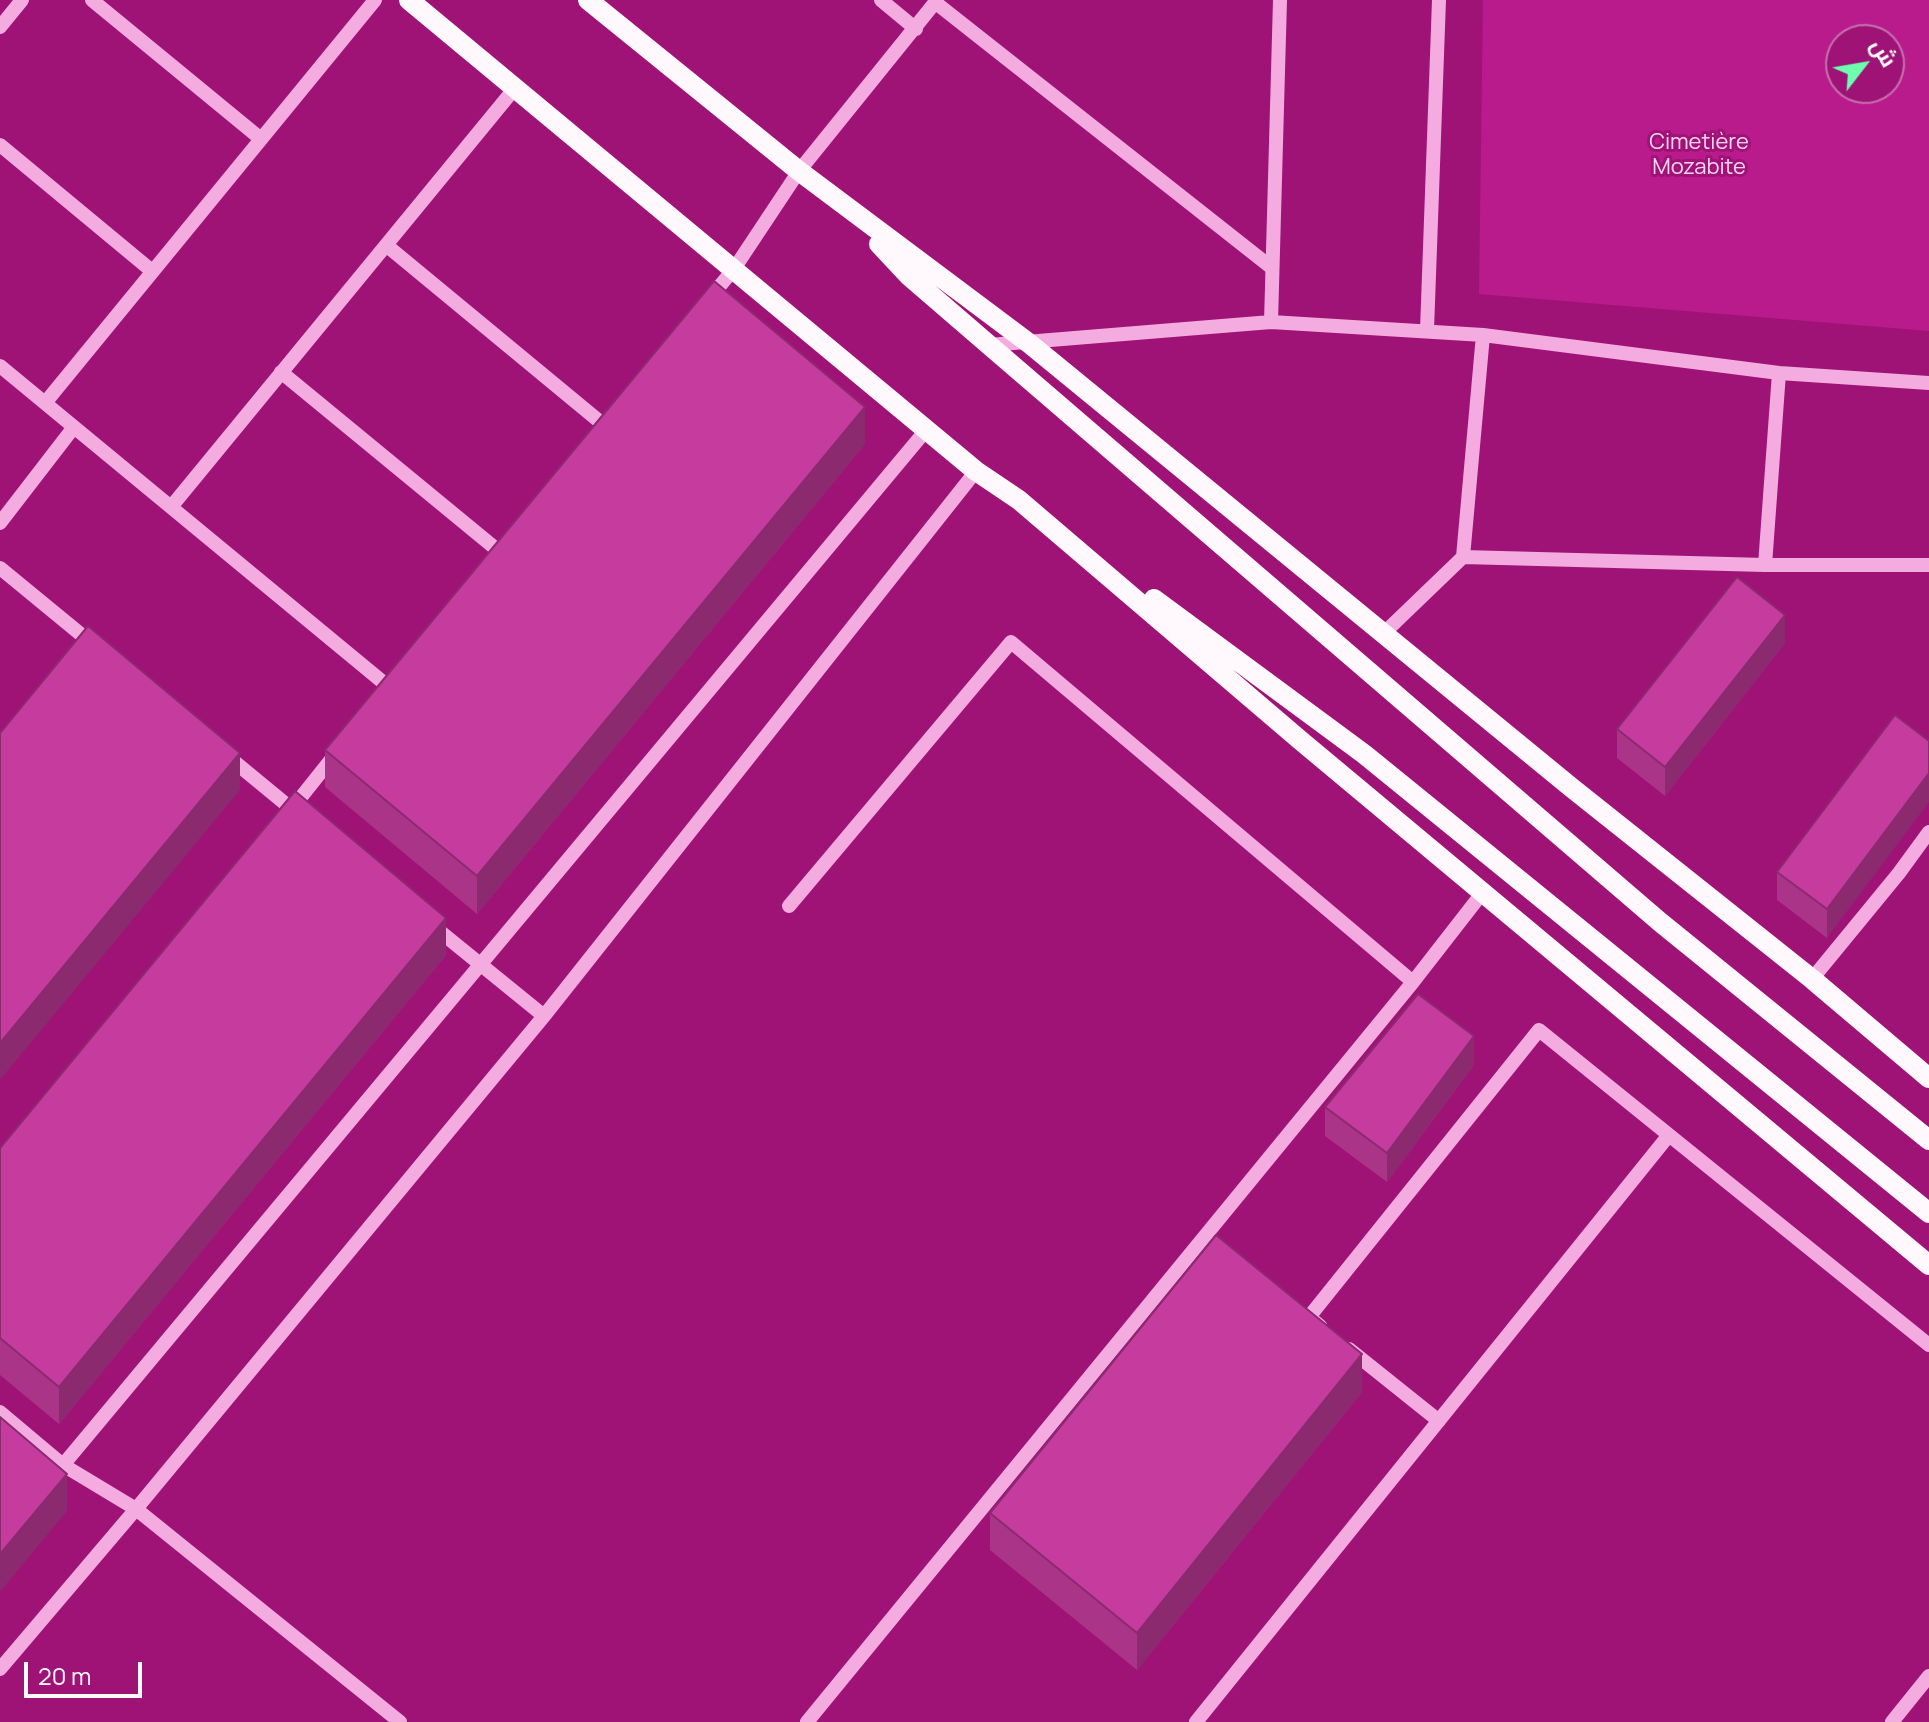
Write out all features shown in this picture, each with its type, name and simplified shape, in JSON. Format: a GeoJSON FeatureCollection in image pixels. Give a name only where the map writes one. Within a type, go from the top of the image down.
{"type":"FeatureCollection","features":[{"type":"Feature","properties":{"kind":"main road"},"geometry":{"type":"LineString","coordinates":[[409,0],[976,471],[1364,754],[1929,1213]]}},
{"type":"Feature","properties":{"kind":"main road"},"geometry":{"type":"LineString","coordinates":[[588,0],[844,207],[1030,344],[1383,634],[1812,979],[1929,1078]]}},
{"type":"Feature","properties":{"kind":"main road"},"geometry":{"type":"LineString","coordinates":[[844,207],[909,276],[1660,922],[1929,1140]]}},
{"type":"Feature","properties":{"kind":"main road"},"geometry":{"type":"LineString","coordinates":[[1019,500],[1300,740],[1929,1265]]}},
{"type":"Feature","properties":{"kind":"street"},"geometry":{"type":"LineString","coordinates":[[0,27],[22,0]]}},
{"type":"Feature","properties":{"kind":"street"},"geometry":{"type":"LineString","coordinates":[[92,0],[261,139]]}},
{"type":"Feature","properties":{"kind":"street"},"geometry":{"type":"LineString","coordinates":[[45,403],[375,0]]}},
{"type":"Feature","properties":{"kind":"street"},"geometry":{"type":"LineString","coordinates":[[881,0],[916,29]]}},
{"type":"Feature","properties":{"kind":"street"},"geometry":{"type":"LineString","coordinates":[[1271,322],[1280,0]]}},
{"type":"Feature","properties":{"kind":"street"},"geometry":{"type":"LineString","coordinates":[[1427,330],[1439,0]]}},
{"type":"Feature","properties":{"kind":"street"},"geometry":{"type":"LineString","coordinates":[[695,317],[734,269],[799,171],[936,1],[1272,268]]}},
{"type":"Feature","properties":{"kind":"street"},"geometry":{"type":"LineString","coordinates":[[171,507],[515,88]]}},
{"type":"Feature","properties":{"kind":"street"},"geometry":{"type":"LineString","coordinates":[[0,145],[152,271]]}},
{"type":"Feature","properties":{"kind":"street"},"geometry":{"type":"LineString","coordinates":[[386,245],[600,432],[615,414]]}},
{"type":"Feature","properties":{"kind":"street"},"geometry":{"type":"LineString","coordinates":[[989,345],[1271,322],[1483,335],[1779,373],[1929,383]]}},
{"type":"Feature","properties":{"kind":"street"},"geometry":{"type":"LineString","coordinates":[[1383,634],[1463,557],[1483,335]]}},
{"type":"Feature","properties":{"kind":"street"},"geometry":{"type":"LineString","coordinates":[[0,366],[390,688]]}},
{"type":"Feature","properties":{"kind":"street"},"geometry":{"type":"LineString","coordinates":[[281,372],[505,548],[491,566]]}},
{"type":"Feature","properties":{"kind":"street"},"geometry":{"type":"LineString","coordinates":[[1765,565],[1779,373]]}},
{"type":"Feature","properties":{"kind":"street"},"geometry":{"type":"LineString","coordinates":[[0,523],[74,427]]}},
{"type":"Feature","properties":{"kind":"street"},"geometry":{"type":"LineString","coordinates":[[63,1465],[927,429]]}},
{"type":"Feature","properties":{"kind":"street"},"geometry":{"type":"LineString","coordinates":[[0,1669],[544,1016],[976,471]]}},
{"type":"Feature","properties":{"kind":"street"},"geometry":{"type":"LineString","coordinates":[[1463,557],[1765,565],[1929,565]]}},
{"type":"Feature","properties":{"kind":"street"},"geometry":{"type":"LineString","coordinates":[[0,568],[96,647],[80,655]]}},
{"type":"Feature","properties":{"kind":"street"},"geometry":{"type":"LineString","coordinates":[[789,906],[1011,642],[1413,982]]}},
{"type":"Feature","properties":{"kind":"street"},"geometry":{"type":"LineString","coordinates":[[380,700],[400,676]]}},
{"type":"Feature","properties":{"kind":"street"},"geometry":{"type":"LineString","coordinates":[[281,821],[350,736]]}},
{"type":"Feature","properties":{"kind":"street"},"geometry":{"type":"LineString","coordinates":[[209,740],[315,828]]}},
{"type":"Feature","properties":{"kind":"street"},"geometry":{"type":"LineString","coordinates":[[1812,979],[1929,832]]}},
{"type":"Feature","properties":{"kind":"street"},"geometry":{"type":"LineString","coordinates":[[807,1722],[1413,982],[1483,892]]}},
{"type":"Feature","properties":{"kind":"street"},"geometry":{"type":"LineString","coordinates":[[421,915],[544,1016]]}},
{"type":"Feature","properties":{"kind":"street"},"geometry":{"type":"LineString","coordinates":[[1439,1421],[1309,1317],[1539,1030],[1929,1345]]}},
{"type":"Feature","properties":{"kind":"street"},"geometry":{"type":"LineString","coordinates":[[1196,1722],[1669,1135]]}},
{"type":"Feature","properties":{"kind":"street"},"geometry":{"type":"LineString","coordinates":[[0,1412],[63,1465],[136,1509],[400,1722]]}},
{"type":"Feature","properties":{"kind":"street"},"geometry":{"type":"LineString","coordinates":[[1892,1722],[1929,1676]]}},
{"type":"Feature","properties":{"kind":"green space","name":"Cimetière Mozabite"},"geometry":{"type":"Polygon","coordinates":[[[1483,0],[1929,0],[1929,331],[1479,294],[1483,0]]]}},
{"type":"Feature","properties":{"kind":"building"},"geometry":{"type":"Polygon","coordinates":[[[714,281],[865,407],[477,876],[325,750],[714,281]]]}},
{"type":"Feature","properties":{"kind":"building"},"geometry":{"type":"Polygon","coordinates":[[[1737,577],[1785,615],[1665,767],[1617,729],[1737,577]]]}},
{"type":"Feature","properties":{"kind":"building"},"geometry":{"type":"Polygon","coordinates":[[[88,626],[240,753],[0,1043],[0,733],[88,626]]]}},
{"type":"Feature","properties":{"kind":"building"},"geometry":{"type":"Polygon","coordinates":[[[1895,715],[1929,741],[1929,773],[1827,909],[1777,872],[1895,715]]]}},
{"type":"Feature","properties":{"kind":"building"},"geometry":{"type":"Polygon","coordinates":[[[295,791],[446,918],[59,1387],[0,1338],[0,1148],[295,791]]]}},
{"type":"Feature","properties":{"kind":"building"},"geometry":{"type":"Polygon","coordinates":[[[1418,994],[1474,1036],[1387,1153],[1325,1107],[1418,994]]]}},
{"type":"Feature","properties":{"kind":"building"},"geometry":{"type":"Polygon","coordinates":[[[1216,1235],[1362,1354],[1137,1633],[990,1513],[1216,1235]]]}},
{"type":"Feature","properties":{"kind":"building"},"geometry":{"type":"Polygon","coordinates":[[[0,1417],[67,1474],[0,1554],[0,1417]]]}}]}
